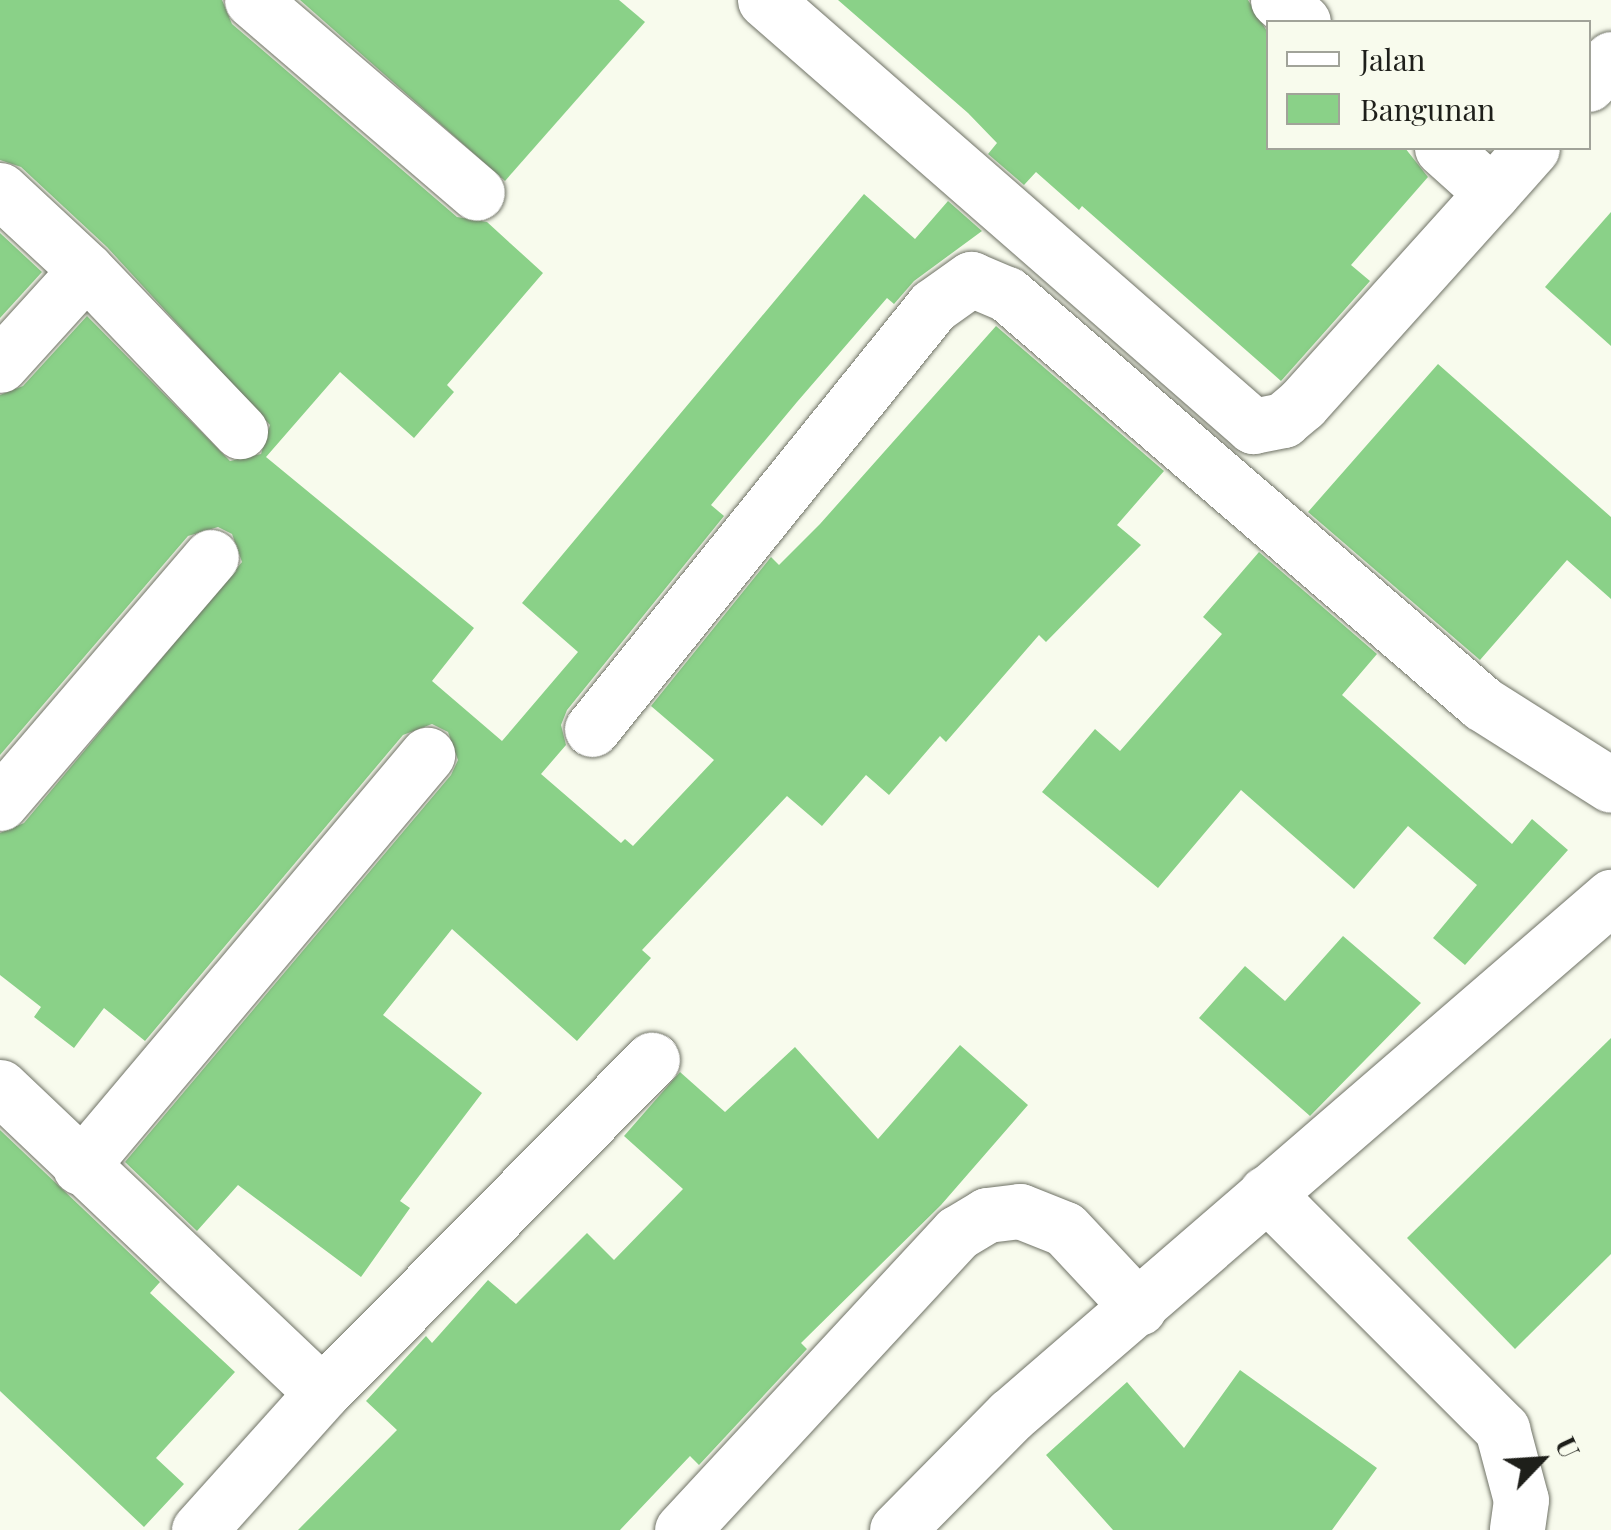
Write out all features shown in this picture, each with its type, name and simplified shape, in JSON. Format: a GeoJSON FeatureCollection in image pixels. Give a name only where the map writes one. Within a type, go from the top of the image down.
{"type":"FeatureCollection","features":[{"type":"Feature","properties":{"kind":"street"},"geometry":{"type":"LineString","coordinates":[[252,0],[477,193]]}},
{"type":"Feature","properties":{"kind":"street"},"geometry":{"type":"LineString","coordinates":[[765,0],[1252,426],[1283,420],[1302,404],[1530,150]]}},
{"type":"Feature","properties":{"kind":"street"},"geometry":{"type":"LineString","coordinates":[[1278,0],[1301,20]]}},
{"type":"Feature","properties":{"kind":"street"},"geometry":{"type":"LineString","coordinates":[[1591,81],[1611,59]]}},
{"type":"Feature","properties":{"kind":"street"},"geometry":{"type":"LineString","coordinates":[[1444,150],[1492,192]]}},
{"type":"Feature","properties":{"kind":"street"},"geometry":{"type":"LineString","coordinates":[[0,190],[86,270],[240,431]]}},
{"type":"Feature","properties":{"kind":"street"},"geometry":{"type":"LineString","coordinates":[[0,365],[86,270]]}},
{"type":"Feature","properties":{"kind":"street"},"geometry":{"type":"LineString","coordinates":[[592,728],[932,306],[971,279],[1007,294],[1483,704],[1611,785]]}},
{"type":"Feature","properties":{"kind":"street"},"geometry":{"type":"LineString","coordinates":[[0,803],[211,557]]}},
{"type":"Feature","properties":{"kind":"street"},"geometry":{"type":"LineString","coordinates":[[80,1167],[427,755]]}},
{"type":"Feature","properties":{"kind":"street"},"geometry":{"type":"LineString","coordinates":[[897,1530],[1012,1415],[1266,1194],[1604,911]]}},
{"type":"Feature","properties":{"kind":"street"},"geometry":{"type":"LineString","coordinates":[[199,1530],[322,1392],[652,1060]]}},
{"type":"Feature","properties":{"kind":"street"},"geometry":{"type":"LineString","coordinates":[[0,1087],[80,1167],[322,1392]]}},
{"type":"Feature","properties":{"kind":"street"},"geometry":{"type":"LineString","coordinates":[[1266,1194],[1502,1429],[1522,1500],[1517,1530]]}},
{"type":"Feature","properties":{"kind":"street"},"geometry":{"type":"LineString","coordinates":[[682,1530],[958,1232],[987,1215],[1020,1211],[1065,1230],[1139,1308]]}},
{"type":"Feature","properties":{"kind":"building"},"geometry":{"type":"Polygon","coordinates":[[[0,0],[222,0],[232,24],[457,217],[487,222],[543,273],[447,385],[454,392],[414,438],[340,372],[266,457],[474,628],[432,681],[502,741],[578,652],[522,603],[864,194],[915,239],[948,201],[982,231],[914,281],[894,304],[887,298],[711,505],[724,516],[567,710],[561,725],[566,745],[541,774],[621,843],[625,839],[633,846],[714,760],[651,706],[771,557],[779,565],[820,524],[996,326],[1164,471],[1117,525],[1141,545],[1046,642],[1039,635],[946,742],[940,736],[889,795],[866,775],[822,826],[787,796],[642,950],[651,958],[577,1041],[452,929],[383,1015],[482,1093],[400,1201],[410,1208],[361,1277],[238,1185],[197,1231],[125,1162],[451,775],[458,760],[448,732],[432,724],[403,735],[145,1041],[104,1008],[74,1048],[34,1017],[41,1007],[0,975],[0,833],[24,823],[242,562],[232,534],[218,527],[188,536],[0,755],[0,395],[23,386],[87,316],[230,461],[261,454],[270,425],[107,247],[21,167],[0,160],[0,0]]]}},
{"type":"Feature","properties":{"kind":"building"},"geometry":{"type":"Polygon","coordinates":[[[300,0],[619,0],[645,22],[505,181],[300,0]]]}},
{"type":"Feature","properties":{"kind":"building"},"geometry":{"type":"Polygon","coordinates":[[[838,0],[1248,0],[1266,30],[1266,150],[1407,150],[1428,177],[1351,265],[1370,281],[1281,381],[1082,206],[1079,210],[1036,172],[1024,185],[988,154],[997,143],[838,0]]]}},
{"type":"Feature","properties":{"kind":"building"},"geometry":{"type":"Polygon","coordinates":[[[1611,212],[1611,346],[1545,287],[1611,212]]]}},
{"type":"Feature","properties":{"kind":"building"},"geometry":{"type":"Polygon","coordinates":[[[0,233],[42,272],[0,318],[0,233]]]}},
{"type":"Feature","properties":{"kind":"building"},"geometry":{"type":"Polygon","coordinates":[[[1438,364],[1611,517],[1611,599],[1567,560],[1480,660],[1308,512],[1438,364]]]}},
{"type":"Feature","properties":{"kind":"building"},"geometry":{"type":"Polygon","coordinates":[[[1259,552],[1377,654],[1342,695],[1512,844],[1532,819],[1568,850],[1465,965],[1433,938],[1477,885],[1408,826],[1354,889],[1241,790],[1158,888],[1042,792],[1095,729],[1120,751],[1222,634],[1203,617],[1259,552]]]}},
{"type":"Feature","properties":{"kind":"building"},"geometry":{"type":"Polygon","coordinates":[[[1343,936],[1421,1003],[1310,1116],[1199,1018],[1245,966],[1285,1001],[1343,936]]]}},
{"type":"Feature","properties":{"kind":"building"},"geometry":{"type":"Polygon","coordinates":[[[1611,1038],[1611,1254],[1515,1349],[1407,1238],[1611,1038]]]}},
{"type":"Feature","properties":{"kind":"building"},"geometry":{"type":"Polygon","coordinates":[[[960,1045],[1028,1105],[941,1205],[801,1343],[807,1349],[699,1465],[690,1456],[620,1530],[298,1530],[397,1430],[366,1401],[426,1336],[432,1343],[488,1280],[516,1304],[587,1233],[614,1260],[683,1189],[624,1136],[680,1072],[725,1112],[795,1047],[878,1139],[960,1045]]]}},
{"type":"Feature","properties":{"kind":"building"},"geometry":{"type":"Polygon","coordinates":[[[0,1130],[160,1282],[150,1293],[235,1372],[156,1458],[184,1484],[144,1527],[0,1391],[0,1130]]]}},
{"type":"Feature","properties":{"kind":"building"},"geometry":{"type":"Polygon","coordinates":[[[1240,1370],[1377,1468],[1332,1530],[1113,1530],[1046,1455],[1127,1382],[1184,1448],[1240,1370]]]}}]}
